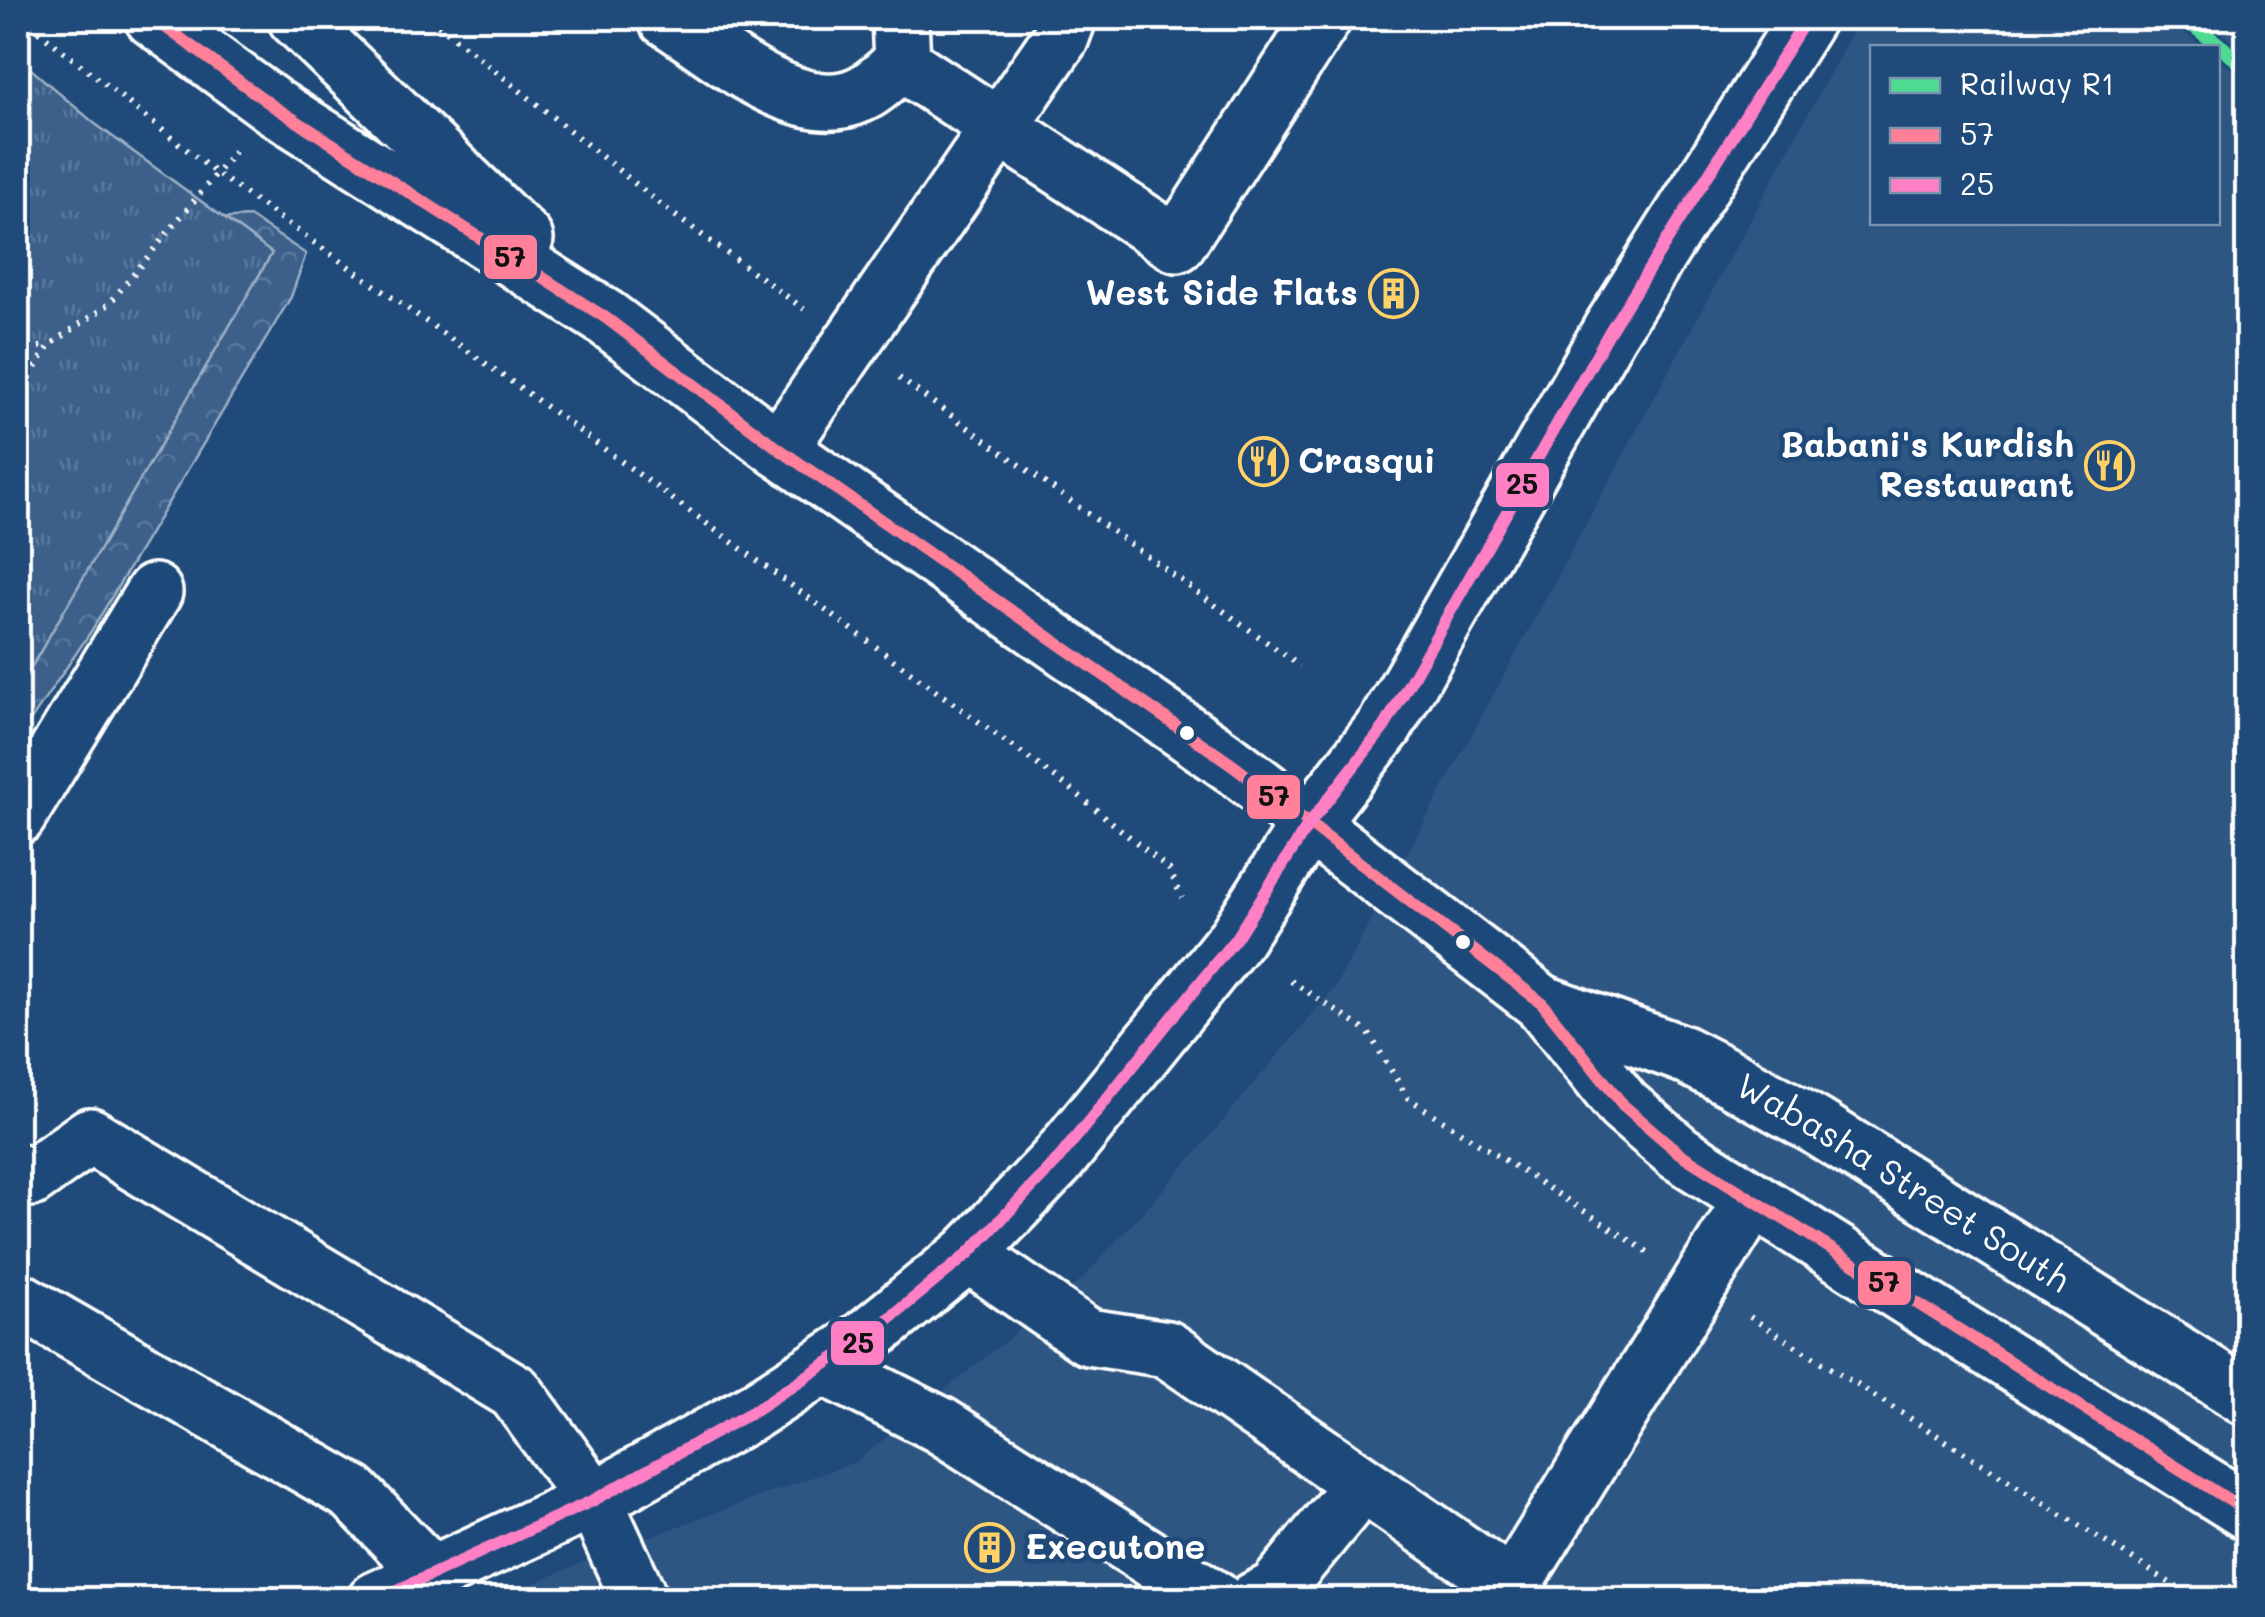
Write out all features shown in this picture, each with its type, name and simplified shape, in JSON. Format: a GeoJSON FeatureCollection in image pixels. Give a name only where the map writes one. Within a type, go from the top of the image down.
{"type":"FeatureCollection","features":[{"type":"Feature","properties":{"kind":"main road","name":"Wabasha Street South"},"geometry":{"type":"LineString","coordinates":[[153,18],[273,106],[606,318],[780,449],[1310,824],[1542,1002],[1623,1105],[1679,1153],[2248,1512]]}},
{"type":"Feature","properties":{"kind":"main road","name":"Wabasha Street South"},"geometry":{"type":"LineString","coordinates":[[296,18],[606,318]]}},
{"type":"Feature","properties":{"kind":"main road"},"geometry":{"type":"LineString","coordinates":[[666,18],[792,98],[828,102],[860,95],[901,40],[1000,127],[1177,244],[1323,18]]}},
{"type":"Feature","properties":{"kind":"main road"},"geometry":{"type":"LineString","coordinates":[[780,449],[1061,37],[1068,18]]}},
{"type":"Feature","properties":{"kind":"main road"},"geometry":{"type":"LineString","coordinates":[[376,1600],[594,1500],[752,1412],[864,1339],[968,1254],[1056,1162],[1236,938],[1310,824],[1385,726],[1610,331],[1807,18]]}},
{"type":"Feature","properties":{"kind":"main road"},"geometry":{"type":"LineString","coordinates":[[18,816],[154,592]]}},
{"type":"Feature","properties":{"kind":"main road","name":"Wabasha Street South"},"geometry":{"type":"LineString","coordinates":[[1542,1002],[1683,1054],[1816,1126],[2248,1398]]}},
{"type":"Feature","properties":{"kind":"main road"},"geometry":{"type":"LineString","coordinates":[[18,1172],[30,1178],[90,1136],[515,1392],[594,1500],[640,1600]]}},
{"type":"Feature","properties":{"kind":"main road"},"geometry":{"type":"LineString","coordinates":[[968,1254],[1088,1337],[1167,1349],[1512,1587],[1752,1200]]}},
{"type":"Feature","properties":{"kind":"main road"},"geometry":{"type":"LineString","coordinates":[[18,1300],[353,1493],[433,1576]]}},
{"type":"Feature","properties":{"kind":"main road"},"geometry":{"type":"LineString","coordinates":[[822,1366],[940,1425],[1216,1600]]}},
{"type":"Feature","properties":{"kind":"main road"},"geometry":{"type":"LineString","coordinates":[[1255,1600],[1275,1590],[1362,1484]]}},
{"type":"Feature","properties":{"kind":"path"},"geometry":{"type":"LineString","coordinates":[[22,18],[216,173],[526,392],[1071,789],[1169,869],[1182,898]]}},
{"type":"Feature","properties":{"kind":"path"},"geometry":{"type":"LineString","coordinates":[[18,394],[50,345],[110,304],[216,173]]}},
{"type":"Feature","properties":{"kind":"path"},"geometry":{"type":"LineString","coordinates":[[18,350],[50,345]]}},
{"type":"Feature","properties":{"kind":"shaded area"},"geometry":{"type":"Polygon","coordinates":[[[1860,18],[2247,18],[2247,1599],[494,1600],[610,1551],[857,1461],[1083,1278],[1194,1155],[1334,989],[1860,18]]]}},
{"type":"Feature","properties":{"kind":"green space"},"geometry":{"type":"Polygon","coordinates":[[[18,58],[94,123],[272,253],[18,690],[18,58]]]}},
{"type":"Feature","properties":{"kind":"green space"},"geometry":{"type":"Polygon","coordinates":[[[250,217],[306,254],[291,297],[92,630],[18,739],[18,417],[198,220],[250,217]]]}},
{"type":"Feature","properties":{"kind":"rail line","name":"R1"},"geometry":{"type":"LineString","coordinates":[[2184,18],[2219,45]]}},
{"type":"Feature","properties":{"kind":"rail line","name":"R1"},"geometry":{"type":"LineString","coordinates":[[2220,46],[2248,68]]}},
{"type":"Feature","properties":{"kind":"transit line","name":"57"},"geometry":{"type":"LineString","coordinates":[[153,18],[273,106],[606,318],[779,449],[1234,766],[1542,1003],[1623,1105],[1679,1153],[2248,1512]]}},
{"type":"Feature","properties":{"kind":"transit line","name":"25"},"geometry":{"type":"LineString","coordinates":[[376,1600],[594,1500],[752,1412],[864,1339],[968,1254],[1056,1162],[1236,938],[1309,824],[1385,726],[1610,331],[1807,18]]}},
{"type":"Feature","properties":{"kind":"place","name":"West Side Flats"},"geometry":{"type":"Point","coordinates":[1393,293]}},
{"type":"Feature","properties":{"kind":"place","name":"Crasqui"},"geometry":{"type":"Point","coordinates":[1263,461]}},
{"type":"Feature","properties":{"kind":"place","name":"Babani's Kurdish Restaurant"},"geometry":{"type":"Point","coordinates":[2109,465]}},
{"type":"Feature","properties":{"kind":"place","name":"Executone"},"geometry":{"type":"Point","coordinates":[990,1547]}}]}
